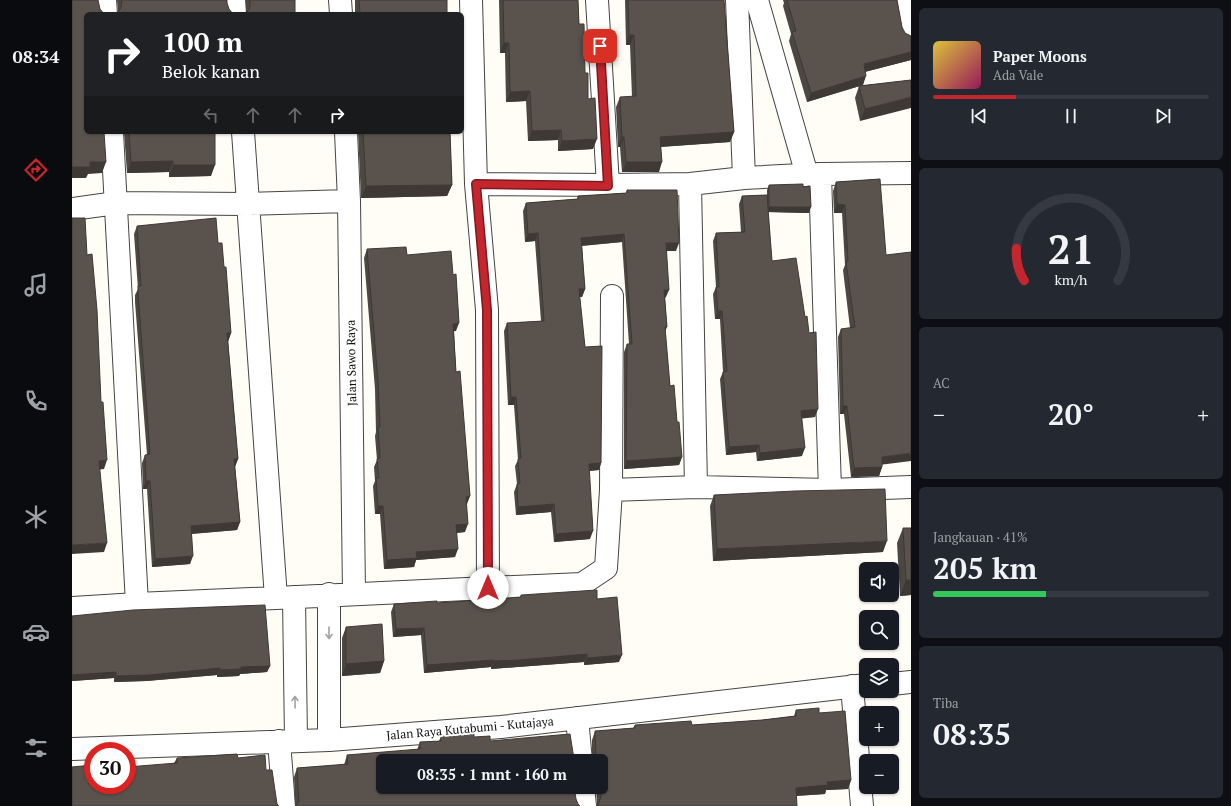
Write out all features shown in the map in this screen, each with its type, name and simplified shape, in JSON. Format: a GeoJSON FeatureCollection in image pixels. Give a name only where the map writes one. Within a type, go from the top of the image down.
{"type":"FeatureCollection","features":[{"type":"Feature","properties":{"kind":"street"},"geometry":{"type":"LineString","coordinates":[[105,0],[106,12]]}},
{"type":"Feature","properties":{"kind":"street"},"geometry":{"type":"LineString","coordinates":[[234,0],[235,12]]}},
{"type":"Feature","properties":{"kind":"street"},"geometry":{"type":"LineString","coordinates":[[340,0],[341,12]]}},
{"type":"Feature","properties":{"kind":"street"},"geometry":{"type":"LineString","coordinates":[[471,0],[476,184],[487,310],[488,588]]}},
{"type":"Feature","properties":{"kind":"street"},"geometry":{"type":"LineString","coordinates":[[597,0],[608,186]]}},
{"type":"Feature","properties":{"kind":"street"},"geometry":{"type":"LineString","coordinates":[[737,0],[744,178]]}},
{"type":"Feature","properties":{"kind":"street"},"geometry":{"type":"LineString","coordinates":[[757,0],[814,175],[830,490]]}},
{"type":"Feature","properties":{"kind":"street"},"geometry":{"type":"LineString","coordinates":[[904,0],[911,34]]}},
{"type":"Feature","properties":{"kind":"street"},"geometry":{"type":"LineString","coordinates":[[112,134],[137,604]]}},
{"type":"Feature","properties":{"kind":"street"},"geometry":{"type":"LineString","coordinates":[[243,134],[248,204],[285,597],[288,741],[284,806]]}},
{"type":"Feature","properties":{"kind":"street","name":"Jalan Sawo Raya"},"geometry":{"type":"LineString","coordinates":[[346,134],[349,201],[354,593]]}},
{"type":"Feature","properties":{"kind":"street"},"geometry":{"type":"LineString","coordinates":[[476,184],[608,186],[690,184],[744,178],[911,173]]}},
{"type":"Feature","properties":{"kind":"street"},"geometry":{"type":"LineString","coordinates":[[690,184],[696,487]]}},
{"type":"Feature","properties":{"kind":"street"},"geometry":{"type":"LineString","coordinates":[[72,209],[116,203],[248,204],[349,201]]}},
{"type":"Feature","properties":{"kind":"street"},"geometry":{"type":"LineString","coordinates":[[72,608],[329,594],[582,584],[606,568],[611,490],[612,296]]}},
{"type":"Feature","properties":{"kind":"street"},"geometry":{"type":"LineString","coordinates":[[611,490],[696,487],[830,490],[911,488]]}},
{"type":"Feature","properties":{"kind":"street"},"geometry":{"type":"LineString","coordinates":[[329,594],[329,740]]}},
{"type":"Feature","properties":{"kind":"street"},"geometry":{"type":"LineString","coordinates":[[899,683],[911,682]]}},
{"type":"Feature","properties":{"kind":"street","name":"Jalan Raya Kutabumi - Kutajaya"},"geometry":{"type":"LineString","coordinates":[[72,749],[329,740],[501,727],[859,686]]}},
{"type":"Feature","properties":{"kind":"street"},"geometry":{"type":"LineString","coordinates":[[859,698],[862,806]]}},
{"type":"Feature","properties":{"kind":"street"},"geometry":{"type":"LineString","coordinates":[[577,718],[580,754]]}},
{"type":"Feature","properties":{"kind":"street"},"geometry":{"type":"LineString","coordinates":[[584,794],[585,806]]}},
{"type":"Feature","properties":{"kind":"building"},"geometry":{"type":"Polygon","coordinates":[[[72,0],[98,0],[100,9],[102,12],[84,12],[84,134],[104,134],[106,162],[90,162],[90,167],[72,167],[72,0]]]}},
{"type":"Feature","properties":{"kind":"building"},"geometry":{"type":"Polygon","coordinates":[[[122,0],[227,0],[229,9],[231,12],[118,12],[121,8],[122,0]]]}},
{"type":"Feature","properties":{"kind":"building"},"geometry":{"type":"Polygon","coordinates":[[[250,0],[295,0],[295,12],[247,12],[250,8],[250,0]]]}},
{"type":"Feature","properties":{"kind":"building"},"geometry":{"type":"Polygon","coordinates":[[[359,0],[447,0],[447,12],[360,12],[359,0]]]}},
{"type":"Feature","properties":{"kind":"building"},"geometry":{"type":"Polygon","coordinates":[[[503,0],[578,0],[579,24],[584,24],[585,73],[588,73],[588,99],[595,98],[597,139],[562,141],[561,130],[532,131],[530,91],[510,92],[509,43],[504,43],[503,0]]]}},
{"type":"Feature","properties":{"kind":"building"},"geometry":{"type":"Polygon","coordinates":[[[628,0],[724,0],[734,132],[660,137],[662,162],[626,162],[624,137],[622,137],[620,97],[636,96],[634,35],[629,35],[628,0]]]}},
{"type":"Feature","properties":{"kind":"building"},"geometry":{"type":"Polygon","coordinates":[[[787,0],[897,0],[902,27],[905,33],[911,36],[911,52],[864,64],[866,76],[811,93],[792,32],[796,31],[787,0]]]}},
{"type":"Feature","properties":{"kind":"building"},"geometry":{"type":"Polygon","coordinates":[[[911,80],[911,97],[865,109],[859,86],[911,80]]]}},
{"type":"Feature","properties":{"kind":"building"},"geometry":{"type":"Polygon","coordinates":[[[129,134],[215,134],[215,165],[173,165],[173,161],[131,162],[129,134]]]}},
{"type":"Feature","properties":{"kind":"building"},"geometry":{"type":"Polygon","coordinates":[[[363,134],[450,134],[452,185],[366,186],[363,134]]]}},
{"type":"Feature","properties":{"kind":"building"},"geometry":{"type":"Polygon","coordinates":[[[880,179],[886,255],[911,252],[911,453],[882,457],[882,467],[854,468],[847,406],[843,406],[841,329],[855,327],[846,262],[848,261],[845,205],[837,204],[836,182],[880,179]]]}},
{"type":"Feature","properties":{"kind":"building"},"geometry":{"type":"Polygon","coordinates":[[[803,184],[803,187],[810,186],[811,207],[769,207],[769,185],[803,184]]]}},
{"type":"Feature","properties":{"kind":"building"},"geometry":{"type":"Polygon","coordinates":[[[627,190],[677,190],[679,243],[666,243],[669,290],[664,290],[667,327],[665,327],[670,386],[674,385],[682,457],[626,461],[627,344],[632,344],[624,234],[581,238],[585,289],[579,289],[585,347],[602,346],[601,463],[589,464],[593,531],[556,534],[554,504],[518,507],[517,484],[520,483],[518,459],[521,458],[516,397],[511,397],[507,323],[544,321],[538,233],[528,234],[526,203],[578,199],[578,196],[627,193],[627,190]]]}},
{"type":"Feature","properties":{"kind":"building"},"geometry":{"type":"Polygon","coordinates":[[[767,195],[772,261],[796,258],[805,317],[807,316],[809,333],[816,332],[818,409],[801,411],[805,448],[760,453],[759,445],[729,447],[723,372],[727,371],[722,311],[718,311],[716,287],[719,287],[716,233],[745,232],[742,196],[767,195]]]}},
{"type":"Feature","properties":{"kind":"building"},"geometry":{"type":"Polygon","coordinates":[[[72,218],[85,218],[87,255],[92,254],[97,310],[101,402],[103,402],[107,460],[99,461],[107,543],[72,545],[72,218]]]}},
{"type":"Feature","properties":{"kind":"building"},"geometry":{"type":"Polygon","coordinates":[[[216,218],[218,243],[222,243],[224,267],[226,267],[231,333],[227,333],[238,459],[234,459],[240,522],[191,526],[193,556],[155,559],[150,481],[146,481],[145,455],[150,454],[138,293],[138,286],[141,286],[137,226],[216,218]]]}},
{"type":"Feature","properties":{"kind":"building"},"geometry":{"type":"Polygon","coordinates":[[[406,247],[407,255],[451,251],[453,275],[456,274],[459,323],[453,324],[456,372],[460,371],[470,496],[466,497],[468,524],[456,525],[458,549],[416,552],[417,558],[387,560],[383,506],[378,506],[376,478],[379,478],[377,459],[380,458],[378,427],[380,427],[378,381],[367,249],[406,247]]]}},
{"type":"Feature","properties":{"kind":"building"},"geometry":{"type":"Polygon","coordinates":[[[885,489],[887,541],[717,549],[714,495],[885,489]]]}},
{"type":"Feature","properties":{"kind":"building"},"geometry":{"type":"Polygon","coordinates":[[[903,528],[911,528],[911,580],[906,580],[903,528]]]}},
{"type":"Feature","properties":{"kind":"building"},"geometry":{"type":"Polygon","coordinates":[[[597,590],[597,599],[617,597],[622,655],[587,658],[587,654],[520,660],[494,660],[427,665],[424,628],[396,629],[394,604],[437,601],[437,603],[597,590]]]}},
{"type":"Feature","properties":{"kind":"building"},"geometry":{"type":"Polygon","coordinates":[[[265,605],[270,666],[241,667],[241,669],[220,670],[220,668],[149,675],[116,676],[116,672],[72,675],[72,616],[133,610],[265,605]]]}},
{"type":"Feature","properties":{"kind":"building"},"geometry":{"type":"Polygon","coordinates":[[[382,624],[384,661],[346,664],[346,627],[382,624]]]}},
{"type":"Feature","properties":{"kind":"building"},"geometry":{"type":"Polygon","coordinates":[[[819,708],[819,713],[845,711],[851,780],[827,782],[828,785],[796,788],[797,806],[597,806],[601,794],[608,794],[608,754],[596,754],[595,731],[635,728],[635,725],[691,721],[692,725],[762,720],[796,716],[796,710],[819,708]]]}},
{"type":"Feature","properties":{"kind":"building"},"geometry":{"type":"Polygon","coordinates":[[[474,733],[474,737],[490,736],[490,741],[570,734],[573,754],[376,754],[376,794],[575,794],[580,806],[295,806],[299,802],[297,768],[348,764],[347,755],[420,749],[420,742],[441,741],[441,736],[474,733]]]}},
{"type":"Feature","properties":{"kind":"building"},"geometry":{"type":"Polygon","coordinates":[[[237,754],[238,758],[265,755],[266,770],[272,770],[277,804],[279,806],[72,806],[72,767],[84,766],[84,794],[136,794],[136,766],[177,763],[177,758],[237,754]]]}},
{"type":"Feature","properties":{"kind":"route"},"geometry":{"type":"LineString","coordinates":[[488,588],[487,310],[476,184],[608,186],[600,46]]}}]}
